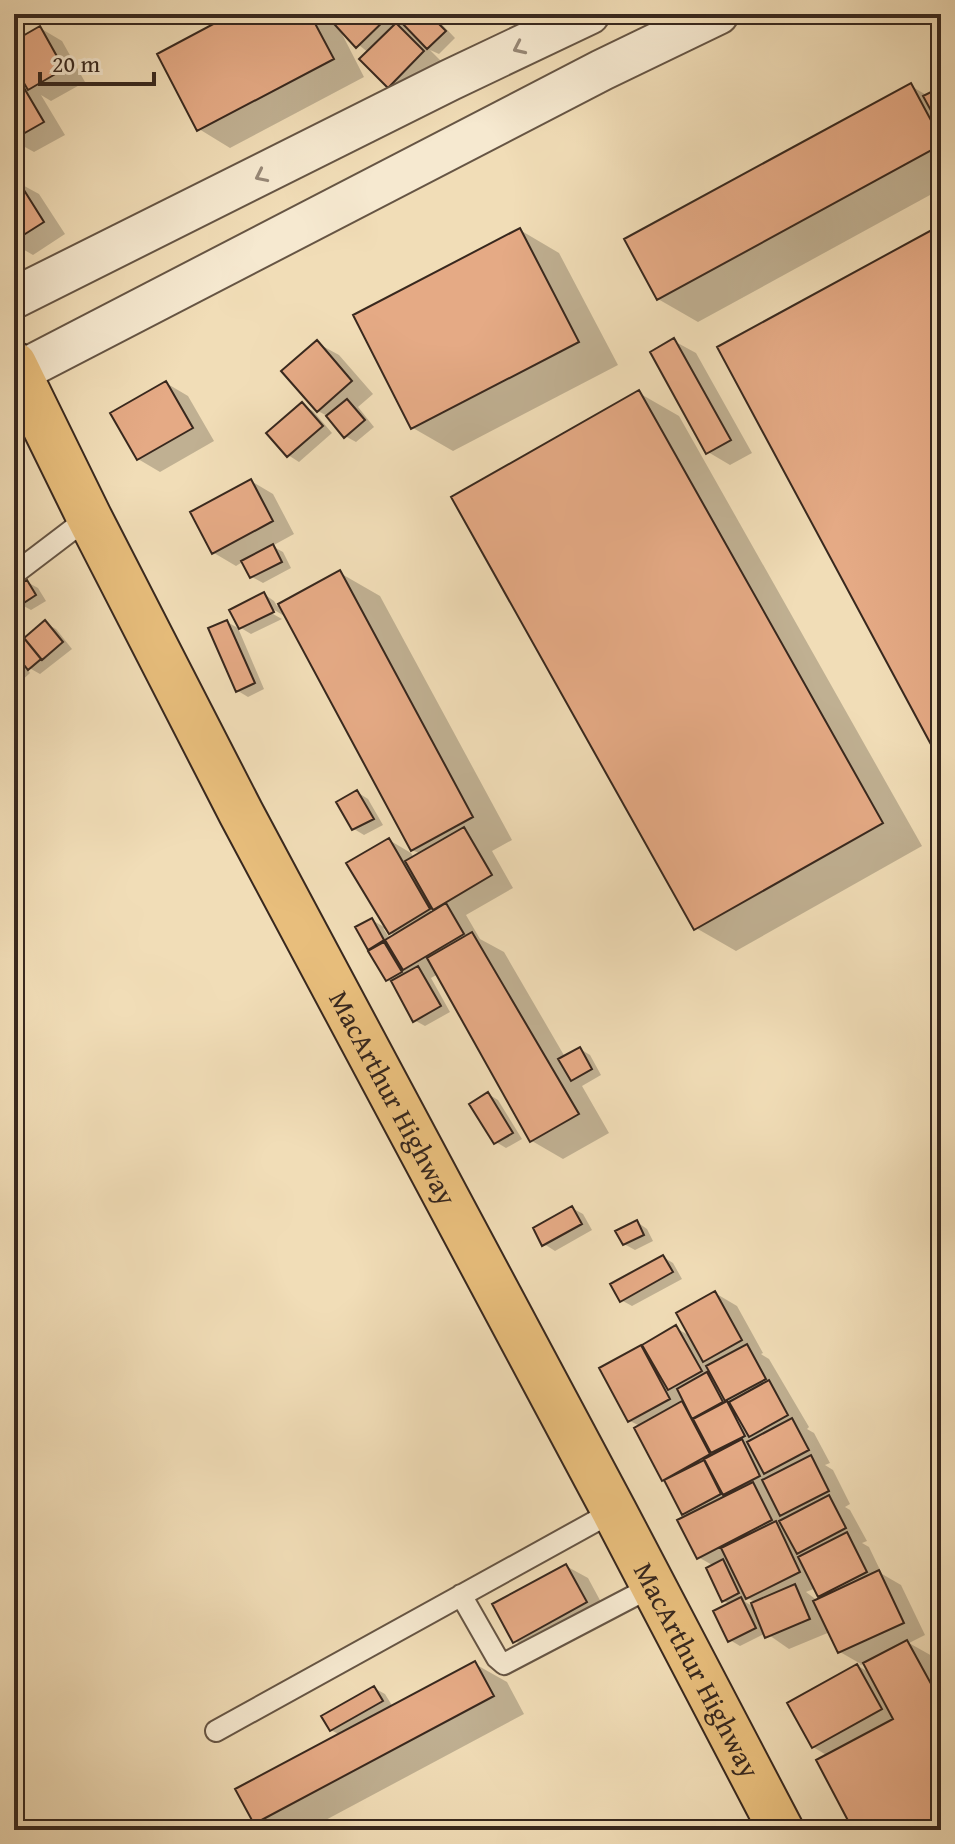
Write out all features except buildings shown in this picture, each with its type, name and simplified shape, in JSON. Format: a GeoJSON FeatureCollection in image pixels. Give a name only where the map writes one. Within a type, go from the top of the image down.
{"type":"FeatureCollection","features":[{"type":"Feature","properties":{"kind":"highway","name":"MacArthur Highway"},"geometry":{"type":"LineString","coordinates":[[16,368],[89,517],[319,963],[614,1511],[781,1830]]}},
{"type":"Feature","properties":{"kind":"street"},"geometry":{"type":"LineString","coordinates":[[14,298],[589,14]]}},
{"type":"Feature","properties":{"kind":"street"},"geometry":{"type":"LineString","coordinates":[[16,368],[708,16]]}},
{"type":"Feature","properties":{"kind":"street"},"geometry":{"type":"LineString","coordinates":[[319,148],[347,201]]}},
{"type":"Feature","properties":{"kind":"lane"},"geometry":{"type":"LineString","coordinates":[[14,574],[89,517]]}},
{"type":"Feature","properties":{"kind":"lane"},"geometry":{"type":"LineString","coordinates":[[216,1731],[614,1511]]}},
{"type":"Feature","properties":{"kind":"lane"},"geometry":{"type":"LineString","coordinates":[[461,1595],[497,1658],[504,1664],[653,1586]]}}]}
